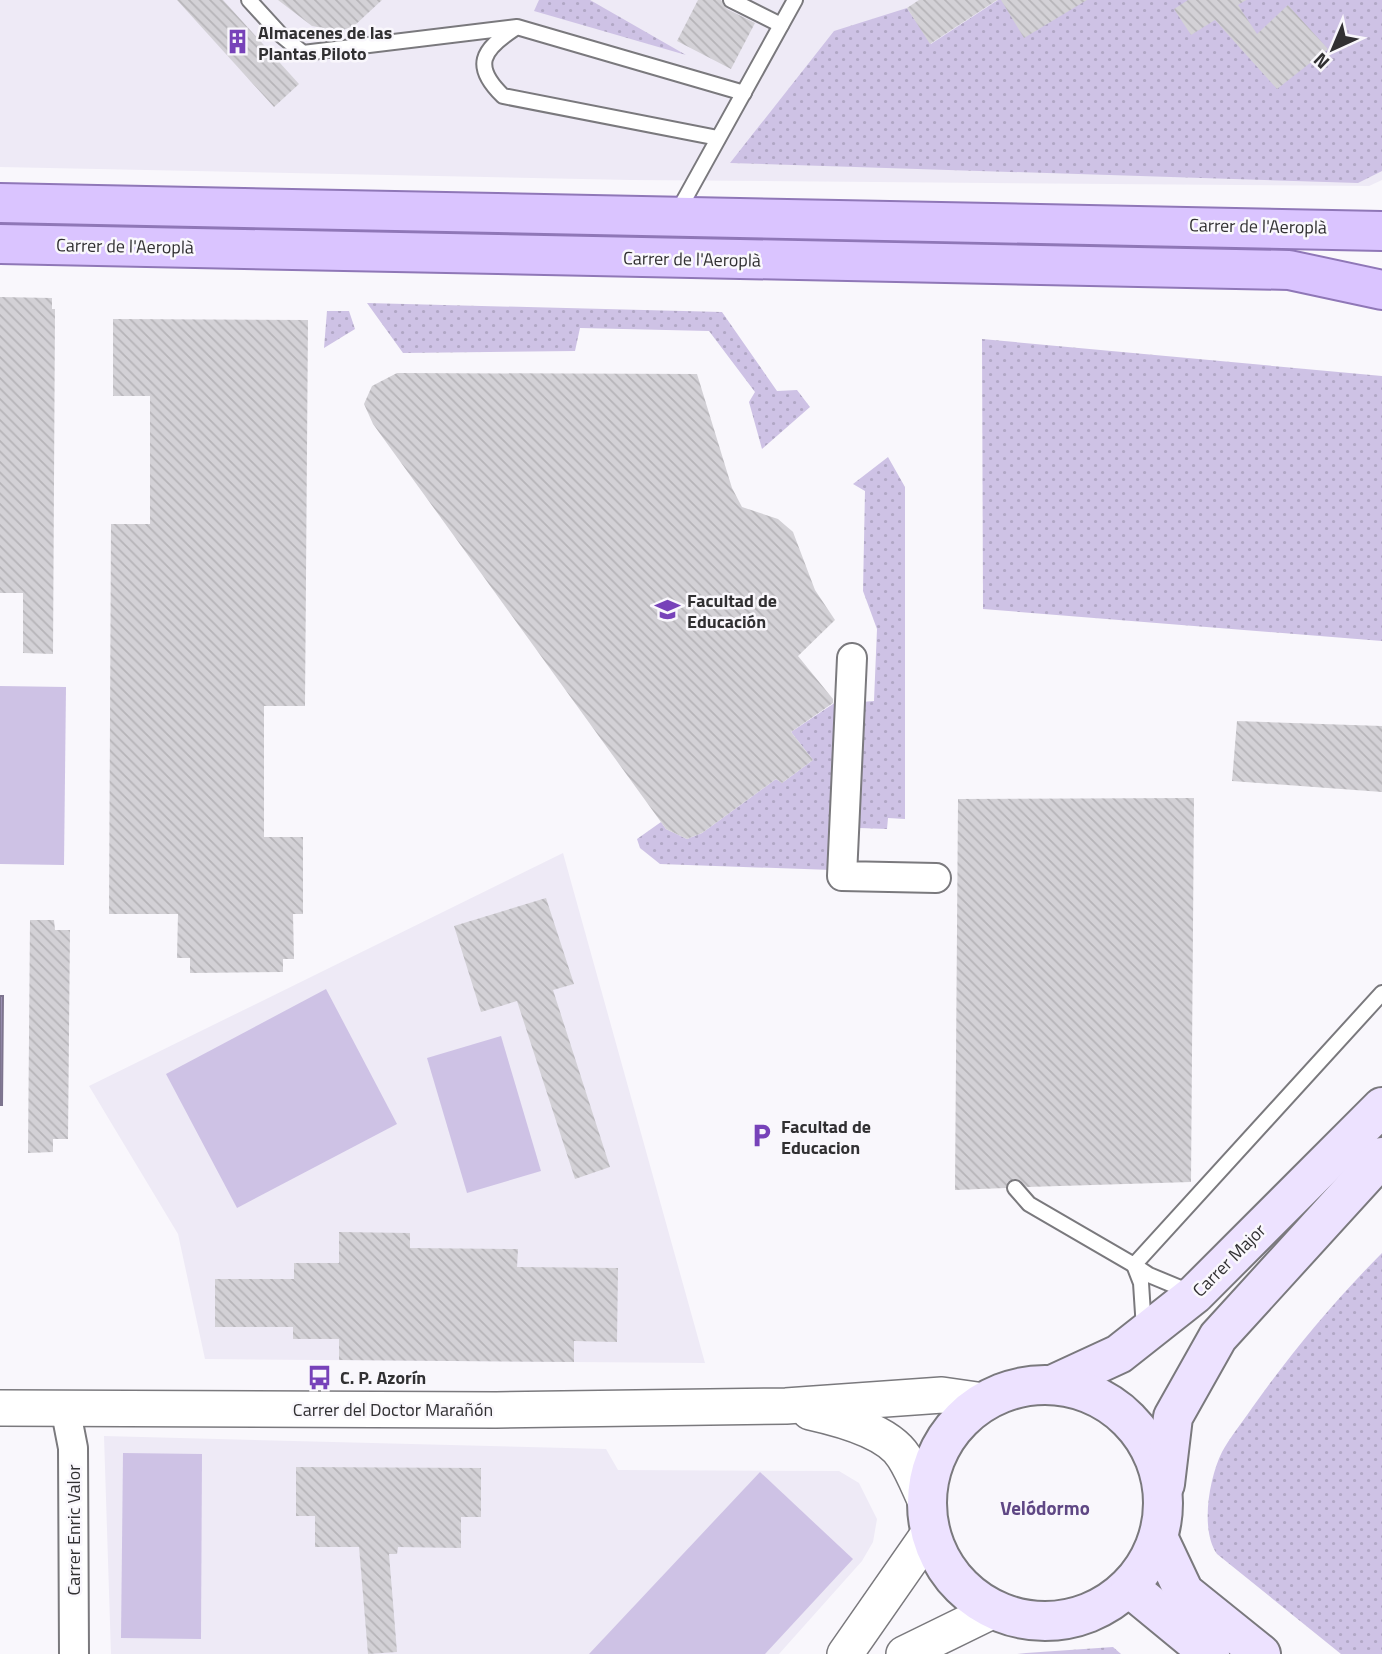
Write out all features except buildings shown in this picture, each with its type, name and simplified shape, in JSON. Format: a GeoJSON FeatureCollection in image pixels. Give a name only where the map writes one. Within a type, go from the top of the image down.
{"type":"FeatureCollection","features":[{"type":"Feature","properties":{"kind":"main road","name":"Carrer de l'Aeroplà"},"geometry":{"type":"LineString","coordinates":[[0,202],[1320,227],[1382,231]]}},
{"type":"Feature","properties":{"kind":"main road"},"geometry":{"type":"LineString","coordinates":[[1320,227],[1382,223]]}},
{"type":"Feature","properties":{"kind":"main road","name":"Carrer de l'Aeroplà"},"geometry":{"type":"LineString","coordinates":[[0,244],[1008,267],[1289,270],[1382,290]]}},
{"type":"Feature","properties":{"kind":"main road","name":"Carrer Major"},"geometry":{"type":"LineString","coordinates":[[1054,1384],[1119,1353],[1195,1294],[1382,1107]]}},
{"type":"Feature","properties":{"kind":"main road"},"geometry":{"type":"LineString","coordinates":[[1164,1493],[1152,1450],[1126,1415],[1096,1395],[1054,1384],[1002,1392],[984,1401],[958,1422],[934,1460],[928,1517],[941,1561],[963,1590],[994,1611],[1043,1623],[1082,1617],[1130,1588],[1144,1571],[1159,1539],[1173,1417],[1218,1337],[1382,1157]]}},
{"type":"Feature","properties":{"kind":"main road"},"geometry":{"type":"LineString","coordinates":[[1159,1539],[1184,1592],[1261,1654]]}},
{"type":"Feature","properties":{"kind":"main road"},"geometry":{"type":"LineString","coordinates":[[1130,1588],[1210,1654]]}},
{"type":"Feature","properties":{"kind":"street"},"geometry":{"type":"LineString","coordinates":[[852,658],[842,876],[936,878]]}},
{"type":"Feature","properties":{"kind":"street"},"geometry":{"type":"LineString","coordinates":[[786,1406],[942,1395],[984,1401]]}},
{"type":"Feature","properties":{"kind":"street"},"geometry":{"type":"LineString","coordinates":[[786,1406],[844,1419],[889,1441],[903,1454],[928,1517],[845,1654]]}},
{"type":"Feature","properties":{"kind":"street","name":"Carrer del Doctor Marañón"},"geometry":{"type":"LineString","coordinates":[[0,1408],[496,1410],[786,1406]]}},
{"type":"Feature","properties":{"kind":"street","name":"Carrer Enric Valor"},"geometry":{"type":"LineString","coordinates":[[65,1408],[73,1448],[74,1654]]}},
{"type":"Feature","properties":{"kind":"street"},"geometry":{"type":"LineString","coordinates":[[904,1654],[994,1611]]}},
{"type":"Feature","properties":{"kind":"lane"},"geometry":{"type":"LineString","coordinates":[[249,0],[281,36],[303,53],[517,27],[744,93]]}},
{"type":"Feature","properties":{"kind":"lane"},"geometry":{"type":"LineString","coordinates":[[731,0],[781,25]]}},
{"type":"Feature","properties":{"kind":"lane"},"geometry":{"type":"LineString","coordinates":[[676,215],[796,0]]}},
{"type":"Feature","properties":{"kind":"lane"},"geometry":{"type":"LineString","coordinates":[[517,27],[491,44],[484,62],[489,82],[503,96],[718,138]]}},
{"type":"Feature","properties":{"kind":"lane"},"geometry":{"type":"LineString","coordinates":[[1135,1265],[1382,993]]}},
{"type":"Feature","properties":{"kind":"lane"},"geometry":{"type":"LineString","coordinates":[[1016,1188],[1029,1204],[1149,1275],[1195,1294]]}},
{"type":"Feature","properties":{"kind":"lane"},"geometry":{"type":"LineString","coordinates":[[1135,1265],[1140,1283],[1144,1334]]}},
{"type":"Feature","properties":{"kind":"shaded area"},"geometry":{"type":"Polygon","coordinates":[[[0,0],[1382,0],[1382,180],[1369,186],[631,180],[0,167],[0,0]]]}},
{"type":"Feature","properties":{"kind":"shaded area"},"geometry":{"type":"Polygon","coordinates":[[[539,0],[590,0],[686,55],[534,11],[539,0]]]}},
{"type":"Feature","properties":{"kind":"shaded area"},"geometry":{"type":"Polygon","coordinates":[[[998,0],[1382,0],[1382,171],[1358,183],[730,163],[834,31],[907,8],[931,44],[998,0]]]}},
{"type":"Feature","properties":{"kind":"shaded area"},"geometry":{"type":"Polygon","coordinates":[[[367,303],[722,312],[777,391],[797,390],[810,407],[762,449],[749,402],[755,392],[709,331],[580,328],[575,351],[403,353],[367,303]]]}},
{"type":"Feature","properties":{"kind":"shaded area"},"geometry":{"type":"Polygon","coordinates":[[[327,311],[349,311],[355,329],[324,348],[327,311]]]}},
{"type":"Feature","properties":{"kind":"shaded area"},"geometry":{"type":"Polygon","coordinates":[[[982,339],[1382,376],[1382,641],[983,609],[982,339]]]}},
{"type":"Feature","properties":{"kind":"shaded area"},"geometry":{"type":"Polygon","coordinates":[[[888,457],[905,487],[905,819],[888,818],[887,829],[859,828],[861,702],[874,701],[877,629],[863,591],[865,491],[853,484],[888,457]]]}},
{"type":"Feature","properties":{"kind":"shaded area"},"geometry":{"type":"Polygon","coordinates":[[[0,686],[66,687],[64,865],[0,864],[0,686]]]}},
{"type":"Feature","properties":{"kind":"shaded area"},"geometry":{"type":"Polygon","coordinates":[[[836,702],[832,870],[660,864],[640,848],[637,839],[661,822],[666,829],[687,839],[702,833],[776,779],[782,783],[813,760],[791,732],[836,702]]]}},
{"type":"Feature","properties":{"kind":"shaded area"},"geometry":{"type":"Polygon","coordinates":[[[563,853],[705,1363],[205,1359],[178,1234],[89,1086],[563,853]]]}},
{"type":"Feature","properties":{"kind":"shaded area"},"geometry":{"type":"Polygon","coordinates":[[[326,989],[397,1124],[237,1208],[166,1074],[326,989]]]}},
{"type":"Feature","properties":{"kind":"shaded area"},"geometry":{"type":"Polygon","coordinates":[[[501,1036],[541,1171],[467,1193],[427,1058],[501,1036]]]}},
{"type":"Feature","properties":{"kind":"shaded area"},"geometry":{"type":"Polygon","coordinates":[[[1382,1253],[1382,1654],[1341,1654],[1217,1554],[1209,1532],[1208,1504],[1217,1463],[1232,1435],[1314,1328],[1382,1253]]]}},
{"type":"Feature","properties":{"kind":"shaded area"},"geometry":{"type":"Polygon","coordinates":[[[104,1436],[606,1449],[618,1470],[839,1471],[859,1483],[877,1519],[873,1542],[862,1561],[779,1654],[111,1654],[104,1436]]]}},
{"type":"Feature","properties":{"kind":"shaded area"},"geometry":{"type":"Polygon","coordinates":[[[123,1453],[202,1454],[201,1639],[121,1638],[123,1453]]]}},
{"type":"Feature","properties":{"kind":"shaded area"},"geometry":{"type":"Polygon","coordinates":[[[760,1472],[853,1559],[765,1654],[589,1654],[760,1472]]]}},
{"type":"Feature","properties":{"kind":"shaded area"},"geometry":{"type":"Polygon","coordinates":[[[1113,1647],[1121,1654],[1017,1654],[1026,1653],[1113,1647]]]}},
{"type":"Feature","properties":{"kind":"water"},"geometry":{"type":"Polygon","coordinates":[[[0,996],[3,996],[2,1105],[0,1105],[0,996]]]}},
{"type":"Feature","properties":{"kind":"place","name":"Almacenes de las Plantas Piloto"},"geometry":{"type":"Point","coordinates":[238,42]}},
{"type":"Feature","properties":{"kind":"place","name":"Facultad de Educación"},"geometry":{"type":"Point","coordinates":[667,610]}},
{"type":"Feature","properties":{"kind":"place","name":"Facultad de Educacion"},"geometry":{"type":"Point","coordinates":[761,1136]}},
{"type":"Feature","properties":{"kind":"place","name":"C. P. Azorín"},"geometry":{"type":"Point","coordinates":[320,1377]}},
{"type":"Feature","properties":{"kind":"district","name":"Velódormo"},"geometry":{"type":"Point","coordinates":[1045,1507]}}]}
